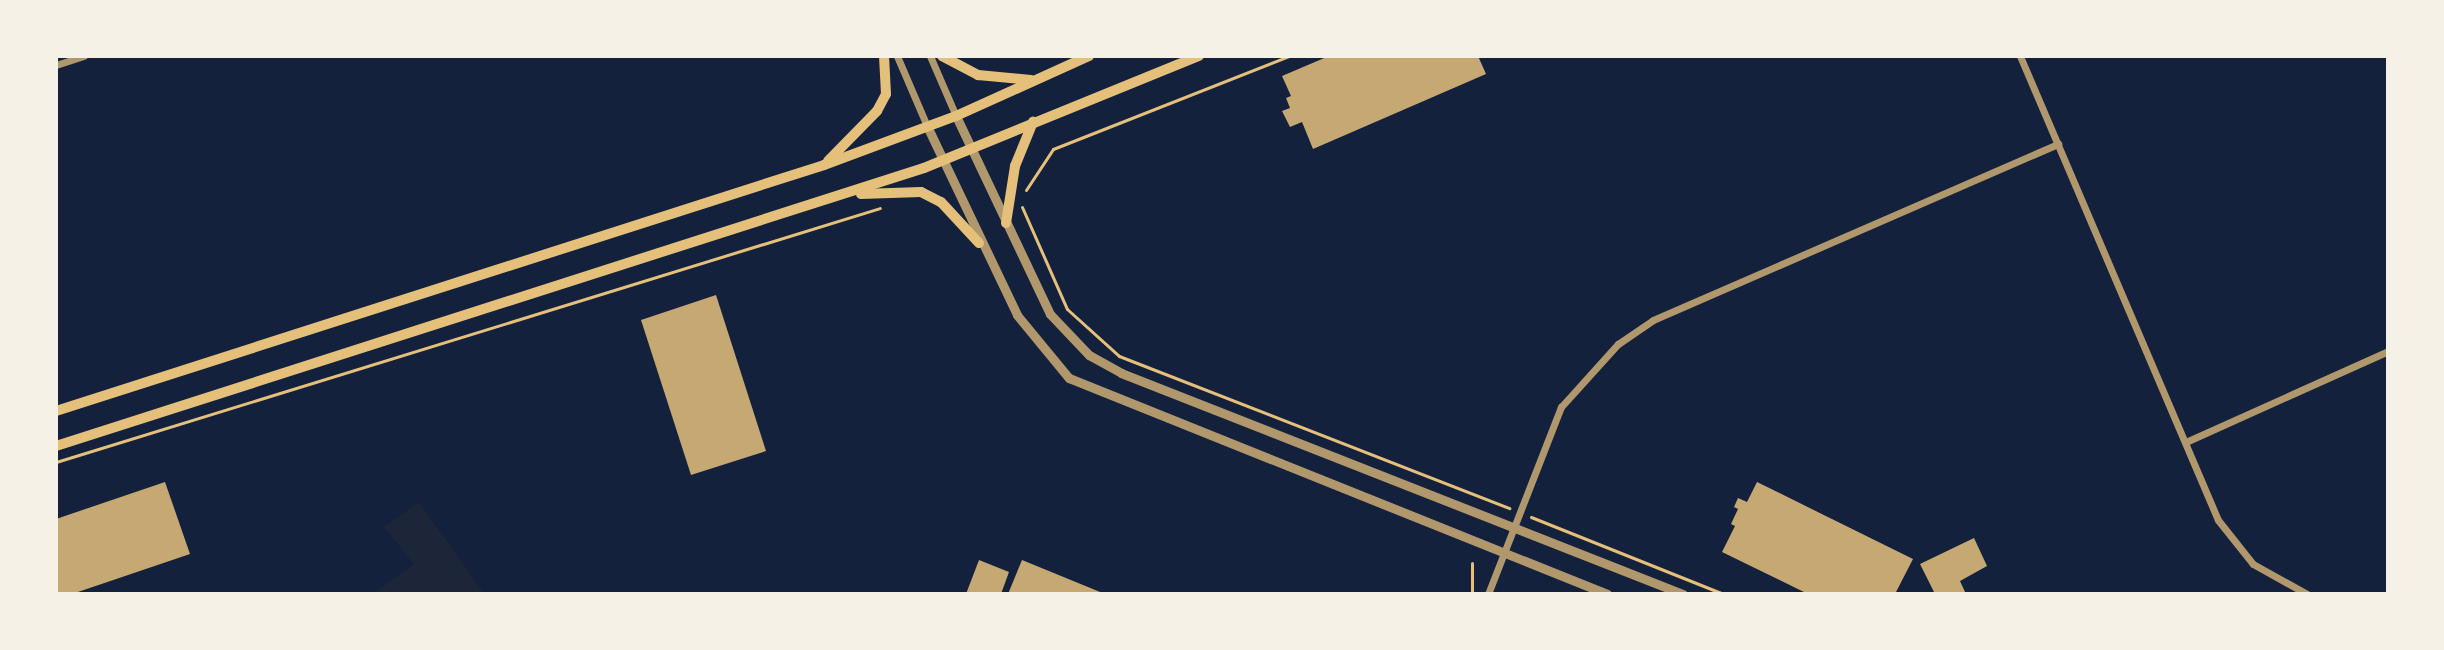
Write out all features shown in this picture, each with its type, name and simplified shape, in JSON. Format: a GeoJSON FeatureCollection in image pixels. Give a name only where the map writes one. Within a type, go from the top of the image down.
{"type":"FeatureCollection","features":[{"type":"Feature","properties":{"kind":"main road"},"geometry":{"type":"LineString","coordinates":[[824,165],[877,111],[886,94],[884,56]]}},
{"type":"Feature","properties":{"kind":"main road"},"geometry":{"type":"LineString","coordinates":[[942,56],[978,75],[1034,80]]}},
{"type":"Feature","properties":{"kind":"main road"},"geometry":{"type":"LineString","coordinates":[[56,411],[824,165],[956,116],[1089,56]]}},
{"type":"Feature","properties":{"kind":"main road"},"geometry":{"type":"LineString","coordinates":[[56,446],[943,161],[1199,56]]}},
{"type":"Feature","properties":{"kind":"main road"},"geometry":{"type":"LineString","coordinates":[[1006,223],[1014,172],[1033,122]]}},
{"type":"Feature","properties":{"kind":"main road"},"geometry":{"type":"LineString","coordinates":[[840,196],[921,192],[941,202],[979,243]]}},
{"type":"Feature","properties":{"kind":"street"},"geometry":{"type":"LineString","coordinates":[[56,65],[84,56]]}},
{"type":"Feature","properties":{"kind":"street"},"geometry":{"type":"LineString","coordinates":[[897,56],[979,243],[1017,315],[1069,378],[1504,556],[1607,594]]}},
{"type":"Feature","properties":{"kind":"street"},"geometry":{"type":"LineString","coordinates":[[930,56],[1050,314],[1089,355],[1289,440],[1515,525],[1683,594]]}},
{"type":"Feature","properties":{"kind":"street"},"geometry":{"type":"LineString","coordinates":[[2020,56],[2188,441],[2218,520],[2253,564],[2307,594]]}},
{"type":"Feature","properties":{"kind":"street"},"geometry":{"type":"LineString","coordinates":[[1488,594],[1561,407],[1618,344],[1653,320],[2058,144]]}},
{"type":"Feature","properties":{"kind":"street"},"geometry":{"type":"LineString","coordinates":[[2188,441],[2388,351]]}},
{"type":"Feature","properties":{"kind":"path"},"geometry":{"type":"LineString","coordinates":[[1289,56],[1053,149],[1019,200],[1067,309],[1119,356],[1495,503]]}},
{"type":"Feature","properties":{"kind":"path"},"geometry":{"type":"LineString","coordinates":[[56,462],[887,206]]}},
{"type":"Feature","properties":{"kind":"path"},"geometry":{"type":"LineString","coordinates":[[1536,519],[1724,594]]}},
{"type":"Feature","properties":{"kind":"path"},"geometry":{"type":"LineString","coordinates":[[1472,563],[1472,594]]}},
{"type":"Feature","properties":{"kind":"shaded area"},"geometry":{"type":"Polygon","coordinates":[[[419,502],[484,594],[373,594],[414,564],[384,527],[419,502]]]}},
{"type":"Feature","properties":{"kind":"building"},"geometry":{"type":"Polygon","coordinates":[[[1329,56],[1478,56],[1486,74],[1313,149],[1302,122],[1290,127],[1282,111],[1290,108],[1286,98],[1291,96],[1282,76],[1329,56]]]}},
{"type":"Feature","properties":{"kind":"building"},"geometry":{"type":"Polygon","coordinates":[[[716,295],[766,451],[691,475],[641,320],[716,295]]]}},
{"type":"Feature","properties":{"kind":"building"},"geometry":{"type":"Polygon","coordinates":[[[165,482],[190,554],[72,594],[56,594],[56,519],[165,482]]]}},
{"type":"Feature","properties":{"kind":"building"},"geometry":{"type":"Polygon","coordinates":[[[1757,482],[1913,559],[1895,594],[1808,594],[1722,552],[1735,526],[1731,524],[1738,509],[1734,507],[1738,498],[1747,502],[1757,482]]]}},
{"type":"Feature","properties":{"kind":"building"},"geometry":{"type":"Polygon","coordinates":[[[1974,538],[1987,566],[1960,581],[1966,594],[1935,594],[1920,564],[1974,538]]]}},
{"type":"Feature","properties":{"kind":"building"},"geometry":{"type":"Polygon","coordinates":[[[979,560],[1009,572],[1001,594],[966,594],[979,560]]]}},
{"type":"Feature","properties":{"kind":"building"},"geometry":{"type":"Polygon","coordinates":[[[1022,560],[1105,594],[1008,594],[1022,560]]]}}]}
